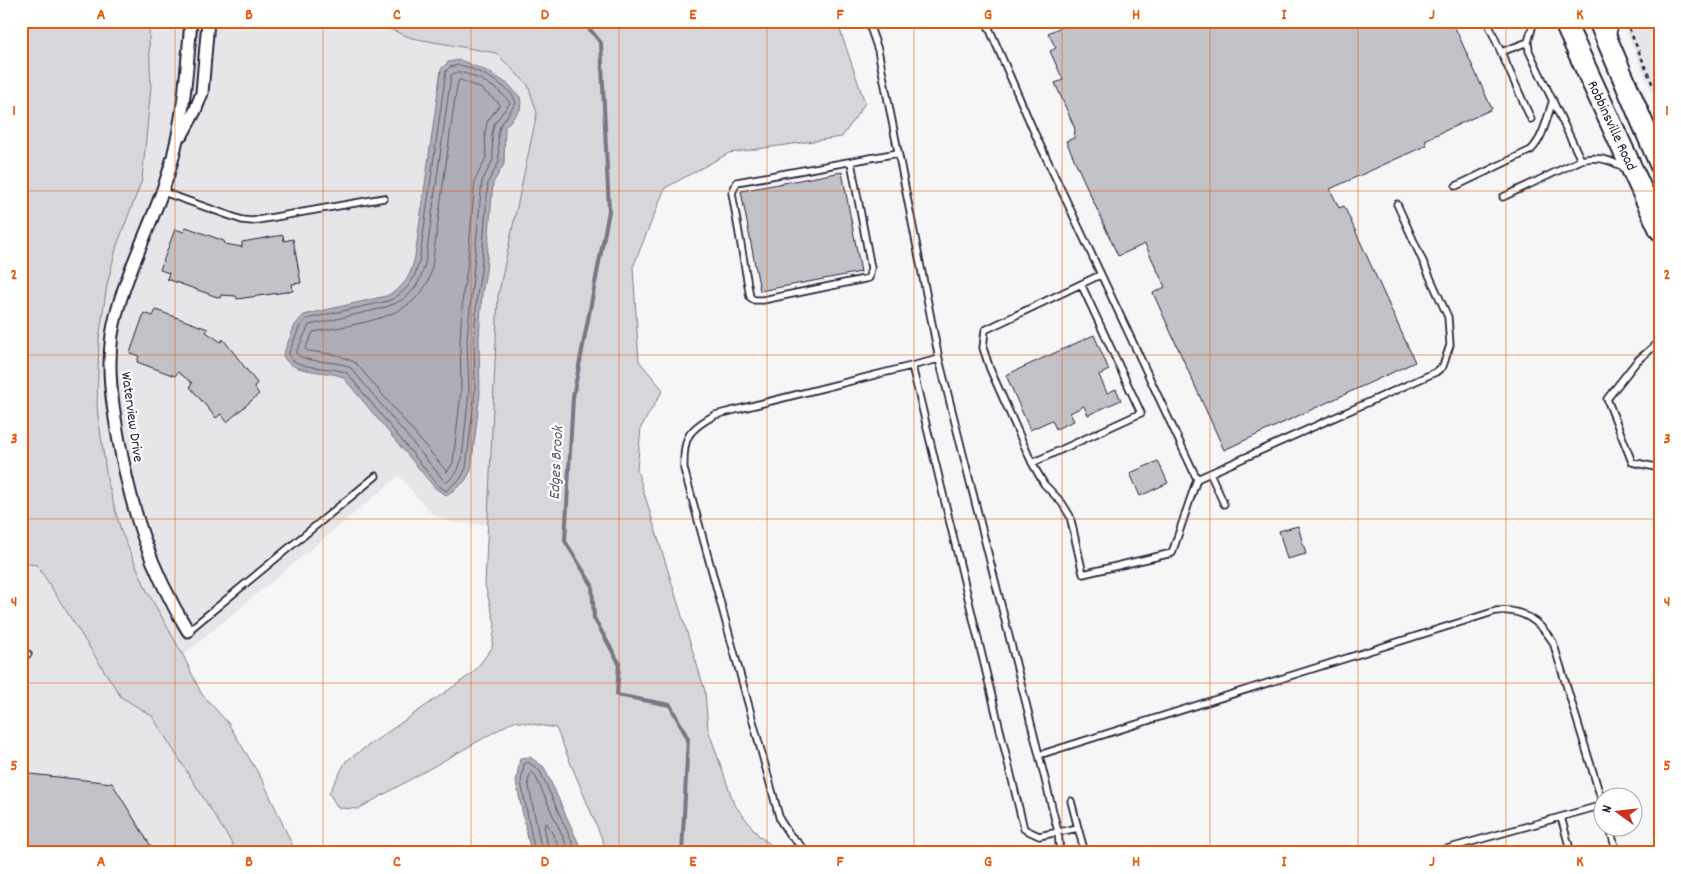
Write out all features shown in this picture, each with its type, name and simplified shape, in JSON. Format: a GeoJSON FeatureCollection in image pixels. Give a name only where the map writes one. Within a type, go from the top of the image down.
{"type":"FeatureCollection","features":[{"type":"Feature","properties":{"kind":"highway","name":"Robbinsville Road"},"geometry":{"type":"LineString","coordinates":[[1564,21],[1660,230]]}},
{"type":"Feature","properties":{"kind":"highway","name":"Robbinsville Road"},"geometry":{"type":"LineString","coordinates":[[1599,21],[1660,164]]}},
{"type":"Feature","properties":{"kind":"street","name":"Waterview Drive"},"geometry":{"type":"LineString","coordinates":[[188,631],[154,566],[138,524],[125,474],[108,376],[112,333],[120,300],[163,192],[177,145],[191,21]]}},
{"type":"Feature","properties":{"kind":"street","name":"Waterview Drive"},"geometry":{"type":"LineString","coordinates":[[177,145],[196,111],[202,93],[208,21]]}},
{"type":"Feature","properties":{"kind":"lane"},"geometry":{"type":"LineString","coordinates":[[868,21],[878,50],[939,359],[1058,832],[1060,853]]}},
{"type":"Feature","properties":{"kind":"lane"},"geometry":{"type":"LineString","coordinates":[[986,21],[1100,275],[1197,479],[1172,553],[1083,574],[1070,516],[1062,503],[1044,484],[1032,463],[990,369],[983,348],[985,330],[1100,275]]}},
{"type":"Feature","properties":{"kind":"lane"},"geometry":{"type":"LineString","coordinates":[[1488,21],[1531,119]]}},
{"type":"Feature","properties":{"kind":"lane"},"geometry":{"type":"LineString","coordinates":[[1534,21],[1528,42],[1529,51],[1581,160]]}},
{"type":"Feature","properties":{"kind":"lane"},"geometry":{"type":"LineString","coordinates":[[1609,48],[1616,21]]}},
{"type":"Feature","properties":{"kind":"lane"},"geometry":{"type":"LineString","coordinates":[[1501,52],[1528,42]]}},
{"type":"Feature","properties":{"kind":"lane"},"geometry":{"type":"LineString","coordinates":[[1456,186],[1531,150],[1538,143],[1553,100]]}},
{"type":"Feature","properties":{"kind":"lane"},"geometry":{"type":"LineString","coordinates":[[851,162],[871,274],[869,278],[763,300],[754,300],[750,297],[732,193],[734,186],[742,180],[898,153]]}},
{"type":"Feature","properties":{"kind":"lane"},"geometry":{"type":"LineString","coordinates":[[1503,197],[1581,160],[1601,158],[1618,164],[1634,176]]}},
{"type":"Feature","properties":{"kind":"lane"},"geometry":{"type":"LineString","coordinates":[[163,192],[242,220],[252,221],[384,198]]}},
{"type":"Feature","properties":{"kind":"lane"},"geometry":{"type":"LineString","coordinates":[[1197,479],[1436,372],[1443,366],[1450,345],[1448,317],[1397,204]]}},
{"type":"Feature","properties":{"kind":"lane"},"geometry":{"type":"LineString","coordinates":[[1032,463],[1141,413],[1081,284]]}},
{"type":"Feature","properties":{"kind":"lane"},"geometry":{"type":"LineString","coordinates":[[1660,341],[1636,361],[1607,398],[1632,462],[1660,468]]}},
{"type":"Feature","properties":{"kind":"lane"},"geometry":{"type":"LineString","coordinates":[[808,853],[789,834],[780,820],[684,469],[684,447],[690,433],[700,424],[715,416],[939,359]]}},
{"type":"Feature","properties":{"kind":"lane"},"geometry":{"type":"LineString","coordinates":[[912,366],[1020,822],[1024,829],[1031,834],[1040,836],[1078,828]]}},
{"type":"Feature","properties":{"kind":"lane"},"geometry":{"type":"LineString","coordinates":[[1210,473],[1224,504]]}},
{"type":"Feature","properties":{"kind":"lane"},"geometry":{"type":"LineString","coordinates":[[188,631],[376,476]]}},
{"type":"Feature","properties":{"kind":"lane"},"geometry":{"type":"LineString","coordinates":[[1039,755],[1496,611],[1508,610],[1523,614],[1537,622],[1553,642],[1597,786]]}},
{"type":"Feature","properties":{"kind":"lane"},"geometry":{"type":"LineString","coordinates":[[1071,802],[1085,853]]}},
{"type":"Feature","properties":{"kind":"lane"},"geometry":{"type":"LineString","coordinates":[[1432,853],[1594,809]]}},
{"type":"Feature","properties":{"kind":"lane"},"geometry":{"type":"LineString","coordinates":[[1561,817],[1571,853]]}},
{"type":"Feature","properties":{"kind":"lane"},"geometry":{"type":"LineString","coordinates":[[1612,836],[1617,853]]}},
{"type":"Feature","properties":{"kind":"path"},"geometry":{"type":"LineString","coordinates":[[1626,21],[1660,102]]}},
{"type":"Feature","properties":{"kind":"shaded area"},"geometry":{"type":"Polygon","coordinates":[[[21,21],[150,21],[151,87],[142,180],[117,245],[107,285],[99,339],[97,408],[107,479],[121,531],[147,591],[183,655],[201,693],[228,723],[263,781],[296,853],[238,853],[152,716],[121,697],[37,565],[21,563],[21,21]]]}},
{"type":"Feature","properties":{"kind":"shaded area"},"geometry":{"type":"Polygon","coordinates":[[[150,21],[369,21],[412,38],[496,53],[528,85],[537,113],[498,296],[488,524],[454,523],[431,513],[399,476],[183,655],[147,591],[121,531],[107,479],[97,408],[99,339],[107,285],[117,245],[142,180],[151,87],[150,21]]]}},
{"type":"Feature","properties":{"kind":"shaded area"},"geometry":{"type":"Polygon","coordinates":[[[369,21],[837,21],[865,103],[842,137],[729,153],[665,188],[633,267],[639,361],[663,390],[641,427],[637,470],[705,691],[708,729],[734,804],[759,836],[782,853],[610,853],[605,846],[556,728],[514,721],[358,809],[338,808],[329,793],[346,761],[473,673],[492,648],[495,624],[485,585],[498,296],[537,113],[528,85],[496,53],[412,38],[369,21]]]}},
{"type":"Feature","properties":{"kind":"shaded area"},"geometry":{"type":"Polygon","coordinates":[[[1622,21],[1660,21],[1660,113],[1622,21]]]}},
{"type":"Feature","properties":{"kind":"shaded area"},"geometry":{"type":"Polygon","coordinates":[[[21,563],[36,565],[121,696],[152,716],[238,853],[21,853],[21,563]]]}},
{"type":"Feature","properties":{"kind":"water"},"geometry":{"type":"Polygon","coordinates":[[[460,60],[489,72],[509,85],[520,97],[521,103],[520,110],[505,127],[504,164],[493,183],[479,339],[480,393],[471,470],[465,481],[447,496],[435,488],[343,377],[300,368],[286,361],[283,355],[295,325],[304,315],[386,296],[398,289],[409,275],[415,256],[441,69],[448,62],[460,60]]]}},
{"type":"Feature","properties":{"kind":"water"},"geometry":{"type":"Polygon","coordinates":[[[530,757],[544,767],[583,853],[531,853],[516,782],[520,758],[530,757]]]}},
{"type":"Feature","properties":{"kind":"building"},"geometry":{"type":"Polygon","coordinates":[[[1074,21],[1452,21],[1492,109],[1425,140],[1427,145],[1330,189],[1339,208],[1344,206],[1415,362],[1224,450],[1153,293],[1165,287],[1145,244],[1118,256],[1066,141],[1074,138],[1075,129],[1055,83],[1063,80],[1050,51],[1056,48],[1048,33],[1074,21]]]}},
{"type":"Feature","properties":{"kind":"building"},"geometry":{"type":"Polygon","coordinates":[[[842,172],[861,272],[760,291],[741,191],[842,172]]]}},
{"type":"Feature","properties":{"kind":"building"},"geometry":{"type":"Polygon","coordinates":[[[186,227],[224,241],[225,244],[242,247],[242,242],[283,235],[284,241],[293,239],[301,283],[292,284],[293,291],[237,299],[236,296],[221,295],[220,298],[167,279],[169,273],[160,270],[175,229],[184,232],[186,227]]]}},
{"type":"Feature","properties":{"kind":"building"},"geometry":{"type":"Polygon","coordinates":[[[156,310],[208,329],[206,332],[221,342],[223,339],[257,383],[254,387],[259,394],[227,422],[221,414],[216,418],[190,387],[192,383],[178,372],[175,376],[137,362],[139,356],[130,353],[144,313],[153,316],[156,310]]]}},
{"type":"Feature","properties":{"kind":"building"},"geometry":{"type":"Polygon","coordinates":[[[1094,335],[1109,370],[1099,375],[1107,393],[1116,389],[1121,400],[1088,415],[1084,406],[1070,413],[1074,421],[1056,429],[1052,420],[1030,430],[1006,375],[1094,335]]]}},
{"type":"Feature","properties":{"kind":"building"},"geometry":{"type":"Polygon","coordinates":[[[1158,461],[1168,483],[1140,496],[1130,473],[1158,461]]]}},
{"type":"Feature","properties":{"kind":"building"},"geometry":{"type":"Polygon","coordinates":[[[1298,526],[1306,554],[1287,559],[1279,531],[1298,526]]]}},
{"type":"Feature","properties":{"kind":"building"},"geometry":{"type":"Polygon","coordinates":[[[21,773],[112,783],[155,853],[21,853],[21,773]]]}},
{"type":"Feature","properties":{"kind":"waterway","name":"Edges Brook"},"geometry":{"type":"LineString","coordinates":[[583,21],[601,43],[609,211],[573,397],[565,541],[592,585],[594,618],[619,663],[617,695],[670,705],[688,739],[682,853]]}}]}
